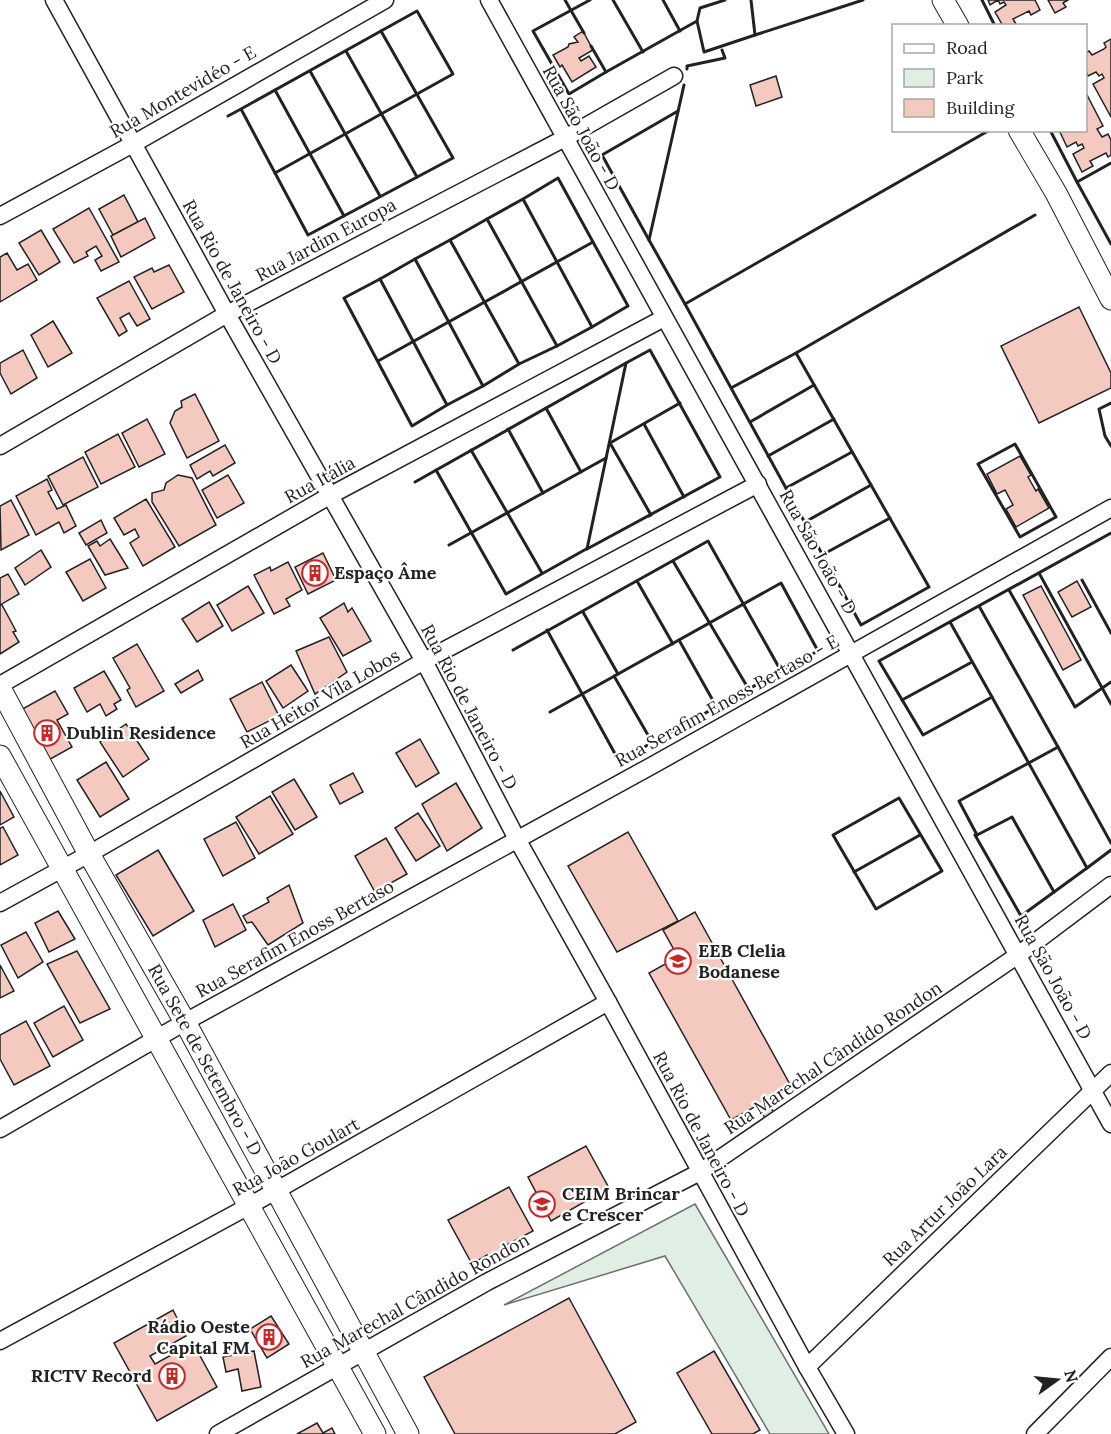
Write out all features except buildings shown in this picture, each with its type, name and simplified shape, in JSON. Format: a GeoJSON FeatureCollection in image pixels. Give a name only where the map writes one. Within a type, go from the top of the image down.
{"type":"FeatureCollection","features":[{"type":"Feature","properties":{"kind":"street","name":"Rua Rio de Janeiro - D"},"geometry":{"type":"LineString","coordinates":[[54,0],[227,314],[424,661],[517,839],[846,1434]]}},
{"type":"Feature","properties":{"kind":"street","name":"Rua Montevidéo - E"},"geometry":{"type":"LineString","coordinates":[[0,216],[133,144],[385,0]]}},
{"type":"Feature","properties":{"kind":"street","name":"Rua São João - D"},"geometry":{"type":"LineString","coordinates":[[489,0],[1111,1124]]}},
{"type":"Feature","properties":{"kind":"street"},"geometry":{"type":"LineString","coordinates":[[944,0],[957,24]]}},
{"type":"Feature","properties":{"kind":"street","name":"Rua Jardim Europa"},"geometry":{"type":"LineString","coordinates":[[0,446],[227,314],[565,138],[674,76]]}},
{"type":"Feature","properties":{"kind":"street"},"geometry":{"type":"LineString","coordinates":[[1020,132],[1056,193],[1111,299]]}},
{"type":"Feature","properties":{"kind":"street","name":"Rua Itália"},"geometry":{"type":"LineString","coordinates":[[0,687],[331,495],[664,318]]}},
{"type":"Feature","properties":{"kind":"street","name":"Rua Heitor Vila Lobos"},"geometry":{"type":"LineString","coordinates":[[0,903],[424,661],[758,484]]}},
{"type":"Feature","properties":{"kind":"street","name":"Rua Serafim Enoss Bertaso - E"},"geometry":{"type":"LineString","coordinates":[[517,839],[1111,508]]}},
{"type":"Feature","properties":{"kind":"street","name":"Rua Sete de Setembro - D"},"geometry":{"type":"LineString","coordinates":[[0,687],[88,854],[185,1022],[408,1434]]}},
{"type":"Feature","properties":{"kind":"street","name":"Rua Sete de Setembro - D"},"geometry":{"type":"LineString","coordinates":[[0,756],[339,1365],[375,1434]]}},
{"type":"Feature","properties":{"kind":"street","name":"Rua Serafim Enoss Bertaso"},"geometry":{"type":"LineString","coordinates":[[0,1129],[185,1022],[517,839]]}},
{"type":"Feature","properties":{"kind":"street","name":"Rua Marechal Cândido Rondon"},"geometry":{"type":"LineString","coordinates":[[218,1434],[488,1282],[700,1172],[1018,955],[1111,885]]}},
{"type":"Feature","properties":{"kind":"street","name":"Rua João Goulart"},"geometry":{"type":"LineString","coordinates":[[0,1341],[249,1206],[608,1002]]}},
{"type":"Feature","properties":{"kind":"street","name":"Rua Artur João Lara"},"geometry":{"type":"LineString","coordinates":[[807,1367],[1111,1073]]}},
{"type":"Feature","properties":{"kind":"street"},"geometry":{"type":"LineString","coordinates":[[1035,1434],[1111,1357]]}},
{"type":"Feature","properties":{"kind":"green space"},"geometry":{"type":"Polygon","coordinates":[[[695,1204],[829,1434],[770,1434],[665,1256],[504,1305],[695,1204]]]}},
{"type":"Feature","properties":{"kind":"wall"},"geometry":{"type":"LineString","coordinates":[[565,0],[584,33]]}},
{"type":"Feature","properties":{"kind":"wall"},"geometry":{"type":"LineString","coordinates":[[590,0],[533,31],[569,94],[606,72],[591,46]]}},
{"type":"Feature","properties":{"kind":"wall"},"geometry":{"type":"LineString","coordinates":[[613,0],[643,52]]}},
{"type":"Feature","properties":{"kind":"wall"},"geometry":{"type":"LineString","coordinates":[[663,0],[680,31]]}},
{"type":"Feature","properties":{"kind":"wall"},"geometry":{"type":"LineString","coordinates":[[606,72],[697,21],[700,8],[725,0]]}},
{"type":"Feature","properties":{"kind":"wall"},"geometry":{"type":"LineString","coordinates":[[751,0],[755,35],[863,0]]}},
{"type":"Feature","properties":{"kind":"wall"},"geometry":{"type":"LineString","coordinates":[[982,0],[994,24]]}},
{"type":"Feature","properties":{"kind":"wall"},"geometry":{"type":"LineString","coordinates":[[275,173],[453,74],[417,11],[381,31]]}},
{"type":"Feature","properties":{"kind":"wall"},"geometry":{"type":"LineString","coordinates":[[697,21],[704,52],[755,35]]}},
{"type":"Feature","properties":{"kind":"wall"},"geometry":{"type":"LineString","coordinates":[[228,116],[381,31],[453,158],[308,235],[241,109]]}},
{"type":"Feature","properties":{"kind":"wall"},"geometry":{"type":"LineString","coordinates":[[687,69],[687,66],[725,58],[722,50]]}},
{"type":"Feature","properties":{"kind":"wall"},"geometry":{"type":"LineString","coordinates":[[346,51],[417,177]]}},
{"type":"Feature","properties":{"kind":"wall"},"geometry":{"type":"LineString","coordinates":[[310,71],[380,196]]}},
{"type":"Feature","properties":{"kind":"wall"},"geometry":{"type":"LineString","coordinates":[[684,85],[649,240],[685,304],[986,132]]}},
{"type":"Feature","properties":{"kind":"wall"},"geometry":{"type":"LineString","coordinates":[[275,90],[344,216]]}},
{"type":"Feature","properties":{"kind":"wall"},"geometry":{"type":"LineString","coordinates":[[649,240],[602,155],[678,111]]}},
{"type":"Feature","properties":{"kind":"wall"},"geometry":{"type":"LineString","coordinates":[[1051,132],[1077,182],[1111,163]]}},
{"type":"Feature","properties":{"kind":"wall"},"geometry":{"type":"LineString","coordinates":[[447,405],[412,426],[344,298],[380,279],[447,405],[483,386],[415,259],[450,240],[519,364],[557,346],[487,219],[523,199],[592,327],[628,306],[558,178],[523,199]]}},
{"type":"Feature","properties":{"kind":"wall"},"geometry":{"type":"LineString","coordinates":[[1077,182],[1111,244]]}},
{"type":"Feature","properties":{"kind":"wall"},"geometry":{"type":"LineString","coordinates":[[796,353],[1035,215]]}},
{"type":"Feature","properties":{"kind":"wall"},"geometry":{"type":"LineString","coordinates":[[450,240],[487,219]]}},
{"type":"Feature","properties":{"kind":"wall"},"geometry":{"type":"LineString","coordinates":[[378,361],[593,242]]}},
{"type":"Feature","properties":{"kind":"wall"},"geometry":{"type":"LineString","coordinates":[[380,279],[415,259]]}},
{"type":"Feature","properties":{"kind":"wall"},"geometry":{"type":"LineString","coordinates":[[685,304],[861,625],[929,587],[796,353],[731,388]]}},
{"type":"Feature","properties":{"kind":"wall"},"geometry":{"type":"LineString","coordinates":[[557,346],[592,327]]}},
{"type":"Feature","properties":{"kind":"wall"},"geometry":{"type":"LineString","coordinates":[[650,350],[720,477],[587,549],[626,363],[650,350]]}},
{"type":"Feature","properties":{"kind":"wall"},"geometry":{"type":"LineString","coordinates":[[415,482],[626,363]]}},
{"type":"Feature","properties":{"kind":"wall"},"geometry":{"type":"LineString","coordinates":[[483,386],[519,364]]}},
{"type":"Feature","properties":{"kind":"wall"},"geometry":{"type":"LineString","coordinates":[[750,422],[814,385]]}},
{"type":"Feature","properties":{"kind":"wall"},"geometry":{"type":"LineString","coordinates":[[649,516],[651,515],[610,443],[680,403]]}},
{"type":"Feature","properties":{"kind":"wall"},"geometry":{"type":"LineString","coordinates":[[1111,403],[1099,409],[1105,436],[1111,446]]}},
{"type":"Feature","properties":{"kind":"wall"},"geometry":{"type":"LineString","coordinates":[[546,408],[581,472]]}},
{"type":"Feature","properties":{"kind":"wall"},"geometry":{"type":"LineString","coordinates":[[768,456],[834,419]]}},
{"type":"Feature","properties":{"kind":"wall"},"geometry":{"type":"LineString","coordinates":[[644,424],[684,497]]}},
{"type":"Feature","properties":{"kind":"wall"},"geometry":{"type":"LineString","coordinates":[[508,429],[543,493]]}},
{"type":"Feature","properties":{"kind":"wall"},"geometry":{"type":"LineString","coordinates":[[1015,444],[1056,517],[1020,537],[978,464],[1015,444]]}},
{"type":"Feature","properties":{"kind":"wall"},"geometry":{"type":"LineString","coordinates":[[471,450],[542,573]]}},
{"type":"Feature","properties":{"kind":"wall"},"geometry":{"type":"LineString","coordinates":[[786,488],[852,452]]}},
{"type":"Feature","properties":{"kind":"wall"},"geometry":{"type":"LineString","coordinates":[[449,545],[606,458]]}},
{"type":"Feature","properties":{"kind":"wall"},"geometry":{"type":"LineString","coordinates":[[436,470],[506,594],[588,548]]}},
{"type":"Feature","properties":{"kind":"wall"},"geometry":{"type":"LineString","coordinates":[[805,522],[871,485]]}},
{"type":"Feature","properties":{"kind":"wall"},"geometry":{"type":"LineString","coordinates":[[822,555],[890,518]]}},
{"type":"Feature","properties":{"kind":"wall"},"geometry":{"type":"LineString","coordinates":[[950,622],[992,697],[923,735],[879,661],[1111,533]]}},
{"type":"Feature","properties":{"kind":"wall"},"geometry":{"type":"LineString","coordinates":[[513,650],[708,541],[781,671],[818,651],[781,583],[550,712]]}},
{"type":"Feature","properties":{"kind":"wall"},"geometry":{"type":"LineString","coordinates":[[673,561],[748,688]]}},
{"type":"Feature","properties":{"kind":"wall"},"geometry":{"type":"LineString","coordinates":[[1039,573],[1111,704]]}},
{"type":"Feature","properties":{"kind":"wall"},"geometry":{"type":"LineString","coordinates":[[1082,580],[1111,633]]}},
{"type":"Feature","properties":{"kind":"wall"},"geometry":{"type":"LineString","coordinates":[[637,581],[673,644]]}},
{"type":"Feature","properties":{"kind":"wall"},"geometry":{"type":"LineString","coordinates":[[1009,590],[1075,707],[1111,682]]}},
{"type":"Feature","properties":{"kind":"wall"},"geometry":{"type":"LineString","coordinates":[[979,606],[1058,747]]}},
{"type":"Feature","properties":{"kind":"wall"},"geometry":{"type":"LineString","coordinates":[[583,612],[618,674]]}},
{"type":"Feature","properties":{"kind":"wall"},"geometry":{"type":"LineString","coordinates":[[547,630],[619,761],[781,671]]}},
{"type":"Feature","properties":{"kind":"wall"},"geometry":{"type":"LineString","coordinates":[[679,640],[716,706]]}},
{"type":"Feature","properties":{"kind":"wall"},"geometry":{"type":"LineString","coordinates":[[902,700],[972,662]]}},
{"type":"Feature","properties":{"kind":"wall"},"geometry":{"type":"LineString","coordinates":[[614,676],[652,742]]}},
{"type":"Feature","properties":{"kind":"wall"},"geometry":{"type":"LineString","coordinates":[[992,697],[1087,868],[1021,916],[975,835],[977,835],[959,801],[1058,747],[1111,843]]}},
{"type":"Feature","properties":{"kind":"wall"},"geometry":{"type":"LineString","coordinates":[[899,798],[942,871],[876,909],[833,835],[899,798]]}},
{"type":"Feature","properties":{"kind":"wall"},"geometry":{"type":"LineString","coordinates":[[977,835],[1012,817],[1054,892]]}},
{"type":"Feature","properties":{"kind":"wall"},"geometry":{"type":"LineString","coordinates":[[854,872],[920,835]]}},
{"type":"Feature","properties":{"kind":"wall"},"geometry":{"type":"LineString","coordinates":[[1087,868],[1111,850]]}},
{"type":"Feature","properties":{"kind":"place","name":"Espaço Âme"},"geometry":{"type":"Point","coordinates":[315,573]}},
{"type":"Feature","properties":{"kind":"place","name":"Dublin Residence"},"geometry":{"type":"Point","coordinates":[47,733]}},
{"type":"Feature","properties":{"kind":"place","name":"EEB Clelia Bodanese"},"geometry":{"type":"Point","coordinates":[678,961]}},
{"type":"Feature","properties":{"kind":"place","name":"CEIM Brincar e Crescer"},"geometry":{"type":"Point","coordinates":[542,1204]}},
{"type":"Feature","properties":{"kind":"place","name":"Rádio Oeste Capital FM"},"geometry":{"type":"Point","coordinates":[269,1337]}},
{"type":"Feature","properties":{"kind":"place","name":"RICTV Record"},"geometry":{"type":"Point","coordinates":[172,1376]}}]}
